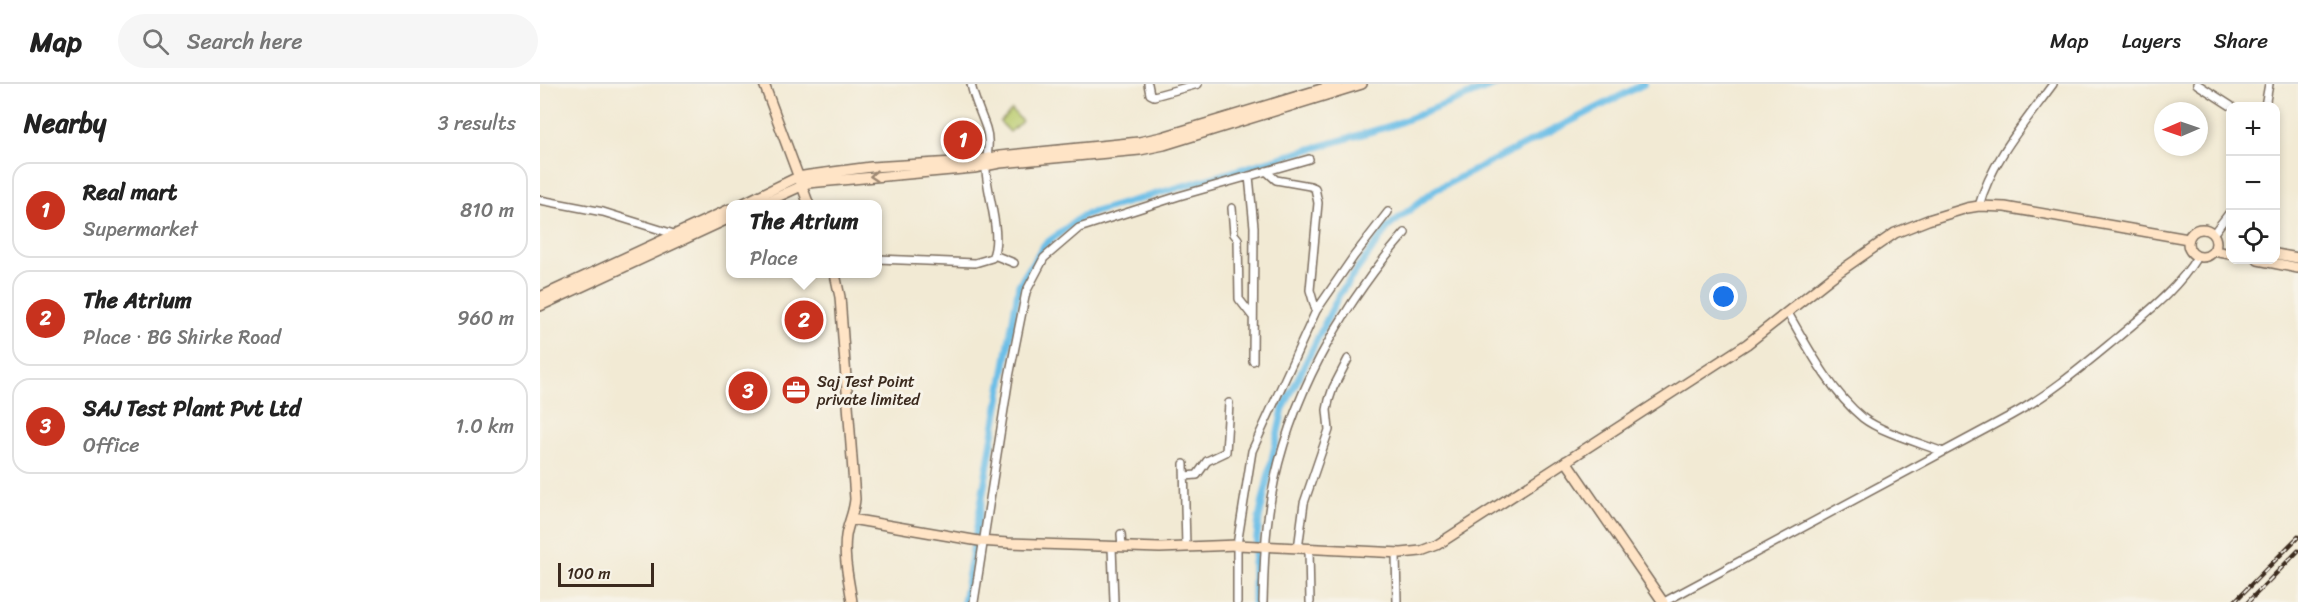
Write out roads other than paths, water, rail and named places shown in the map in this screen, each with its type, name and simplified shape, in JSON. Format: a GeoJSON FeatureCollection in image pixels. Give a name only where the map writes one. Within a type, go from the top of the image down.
{"type":"FeatureCollection","features":[{"type":"Feature","properties":{"kind":"street"},"geometry":{"type":"LineString","coordinates":[[764,84],[807,200]]}},
{"type":"Feature","properties":{"kind":"street"},"geometry":{"type":"LineString","coordinates":[[882,259],[975,262],[985,261],[993,255],[996,240],[987,163],[989,144],[971,84]]}},
{"type":"Feature","properties":{"kind":"street"},"geometry":{"type":"LineString","coordinates":[[1148,84],[1150,94],[1154,96],[1198,84]]}},
{"type":"Feature","properties":{"kind":"street"},"geometry":{"type":"LineString","coordinates":[[751,200],[800,182],[1140,150],[1164,145],[1314,91],[1362,84]]}},
{"type":"Feature","properties":{"kind":"street"},"geometry":{"type":"LineString","coordinates":[[1979,206],[1983,191],[1993,171],[2053,84]]}},
{"type":"Feature","properties":{"kind":"street"},"geometry":{"type":"LineString","coordinates":[[2197,84],[2226,102]]}},
{"type":"Feature","properties":{"kind":"street"},"geometry":{"type":"LineString","coordinates":[[2266,102],[2269,84]]}},
{"type":"Feature","properties":{"kind":"street"},"geometry":{"type":"LineString","coordinates":[[974,602],[1009,377],[1026,292],[1044,258],[1080,228],[1125,212],[1309,159]]}},
{"type":"Feature","properties":{"kind":"street"},"geometry":{"type":"LineString","coordinates":[[1266,171],[1276,180],[1310,186],[1315,188],[1317,193],[1310,290],[1316,311]]}},
{"type":"Feature","properties":{"kind":"street"},"geometry":{"type":"LineString","coordinates":[[1249,176],[1254,227],[1253,362]]}},
{"type":"Feature","properties":{"kind":"street"},"geometry":{"type":"LineString","coordinates":[[767,200],[800,182]]}},
{"type":"Feature","properties":{"kind":"street"},"geometry":{"type":"LineString","coordinates":[[540,200],[603,212],[679,238],[726,211]]}},
{"type":"Feature","properties":{"kind":"street"},"geometry":{"type":"LineString","coordinates":[[851,519],[982,541],[1117,547],[1240,546],[1396,553],[1421,551],[1437,545],[1747,344],[1833,276],[1895,233],[1928,220],[1979,206],[2006,207],[2188,239]]}},
{"type":"Feature","properties":{"kind":"street"},"geometry":{"type":"LineString","coordinates":[[1232,208],[1234,234],[1238,239],[1239,299],[1254,320]]}},
{"type":"Feature","properties":{"kind":"street"},"geometry":{"type":"LineString","coordinates":[[1237,602],[1240,546],[1252,451],[1316,311],[1388,212]]}},
{"type":"Feature","properties":{"kind":"street"},"geometry":{"type":"LineString","coordinates":[[2213,234],[2226,217]]}},
{"type":"Feature","properties":{"kind":"street"},"geometry":{"type":"LineString","coordinates":[[540,297],[586,280],[726,220]]}},
{"type":"Feature","properties":{"kind":"street"},"geometry":{"type":"LineString","coordinates":[[2202,229],[2213,234],[2217,245],[2214,252],[2207,257],[2197,257],[2188,248],[2188,239],[2194,232],[2202,229]]}},
{"type":"Feature","properties":{"kind":"street"},"geometry":{"type":"LineString","coordinates":[[1263,602],[1262,548],[1287,436],[1311,379],[1340,320],[1384,258],[1406,233]]}},
{"type":"Feature","properties":{"kind":"street"},"geometry":{"type":"LineString","coordinates":[[2214,252],[2226,254]]}},
{"type":"Feature","properties":{"kind":"street"},"geometry":{"type":"LineString","coordinates":[[993,255],[1014,263]]}},
{"type":"Feature","properties":{"kind":"street"},"geometry":{"type":"LineString","coordinates":[[2280,255],[2298,258]]}},
{"type":"Feature","properties":{"kind":"street"},"geometry":{"type":"LineString","coordinates":[[1566,461],[1663,602],[2025,408],[2055,388],[2151,310],[2180,282],[2197,257]]}},
{"type":"Feature","properties":{"kind":"street"},"geometry":{"type":"LineString","coordinates":[[2278,264],[2298,268]]}},
{"type":"Feature","properties":{"kind":"street"},"geometry":{"type":"LineString","coordinates":[[837,278],[855,500],[846,536],[852,602]]}},
{"type":"Feature","properties":{"kind":"street"},"geometry":{"type":"LineString","coordinates":[[540,306],[586,280]]}},
{"type":"Feature","properties":{"kind":"street"},"geometry":{"type":"LineString","coordinates":[[1788,313],[1818,364],[1863,418],[1878,427],[1943,452]]}},
{"type":"Feature","properties":{"kind":"street"},"geometry":{"type":"LineString","coordinates":[[1298,549],[1304,503],[1329,430],[1327,410],[1329,400],[1348,359]]}},
{"type":"Feature","properties":{"kind":"street"},"geometry":{"type":"LineString","coordinates":[[1185,476],[1197,475],[1207,461],[1226,452],[1229,403]]}},
{"type":"Feature","properties":{"kind":"street"},"geometry":{"type":"LineString","coordinates":[[1184,464],[1186,547]]}},
{"type":"Feature","properties":{"kind":"street"},"geometry":{"type":"LineString","coordinates":[[1114,602],[1117,547],[1121,534]]}},
{"type":"Feature","properties":{"kind":"street"},"geometry":{"type":"LineString","coordinates":[[1309,549],[1310,602]]}},
{"type":"Feature","properties":{"kind":"street"},"geometry":{"type":"LineString","coordinates":[[1396,553],[1397,602]]}},
{"type":"Feature","properties":{"kind":"waterway"},"geometry":{"type":"LineString","coordinates":[[964,602],[1019,285],[1044,245],[1084,215],[1390,126],[1497,84]]}},
{"type":"Feature","properties":{"kind":"waterway"},"geometry":{"type":"LineString","coordinates":[[1254,602],[1254,564],[1259,519],[1283,409],[1339,295],[1388,227],[1435,190],[1644,84]]}},
{"type":"Feature","properties":{"kind":"railway"},"geometry":{"type":"LineString","coordinates":[[2234,602],[2298,537]]}},
{"type":"Feature","properties":{"kind":"railway"},"geometry":{"type":"LineString","coordinates":[[2248,602],[2298,551]]}},
{"type":"Feature","properties":{"kind":"place","name":"Real mart"},"geometry":{"type":"Point","coordinates":[963,140]}},
{"type":"Feature","properties":{"kind":"place","name":"The Atrium"},"geometry":{"type":"Point","coordinates":[804,320]}},
{"type":"Feature","properties":{"kind":"place","name":"Saj Test Point private limited"},"geometry":{"type":"Point","coordinates":[796,390]}},
{"type":"Feature","properties":{"kind":"place","name":"SAJ Test Plant Pvt Ltd"},"geometry":{"type":"Point","coordinates":[748,391]}}]}
